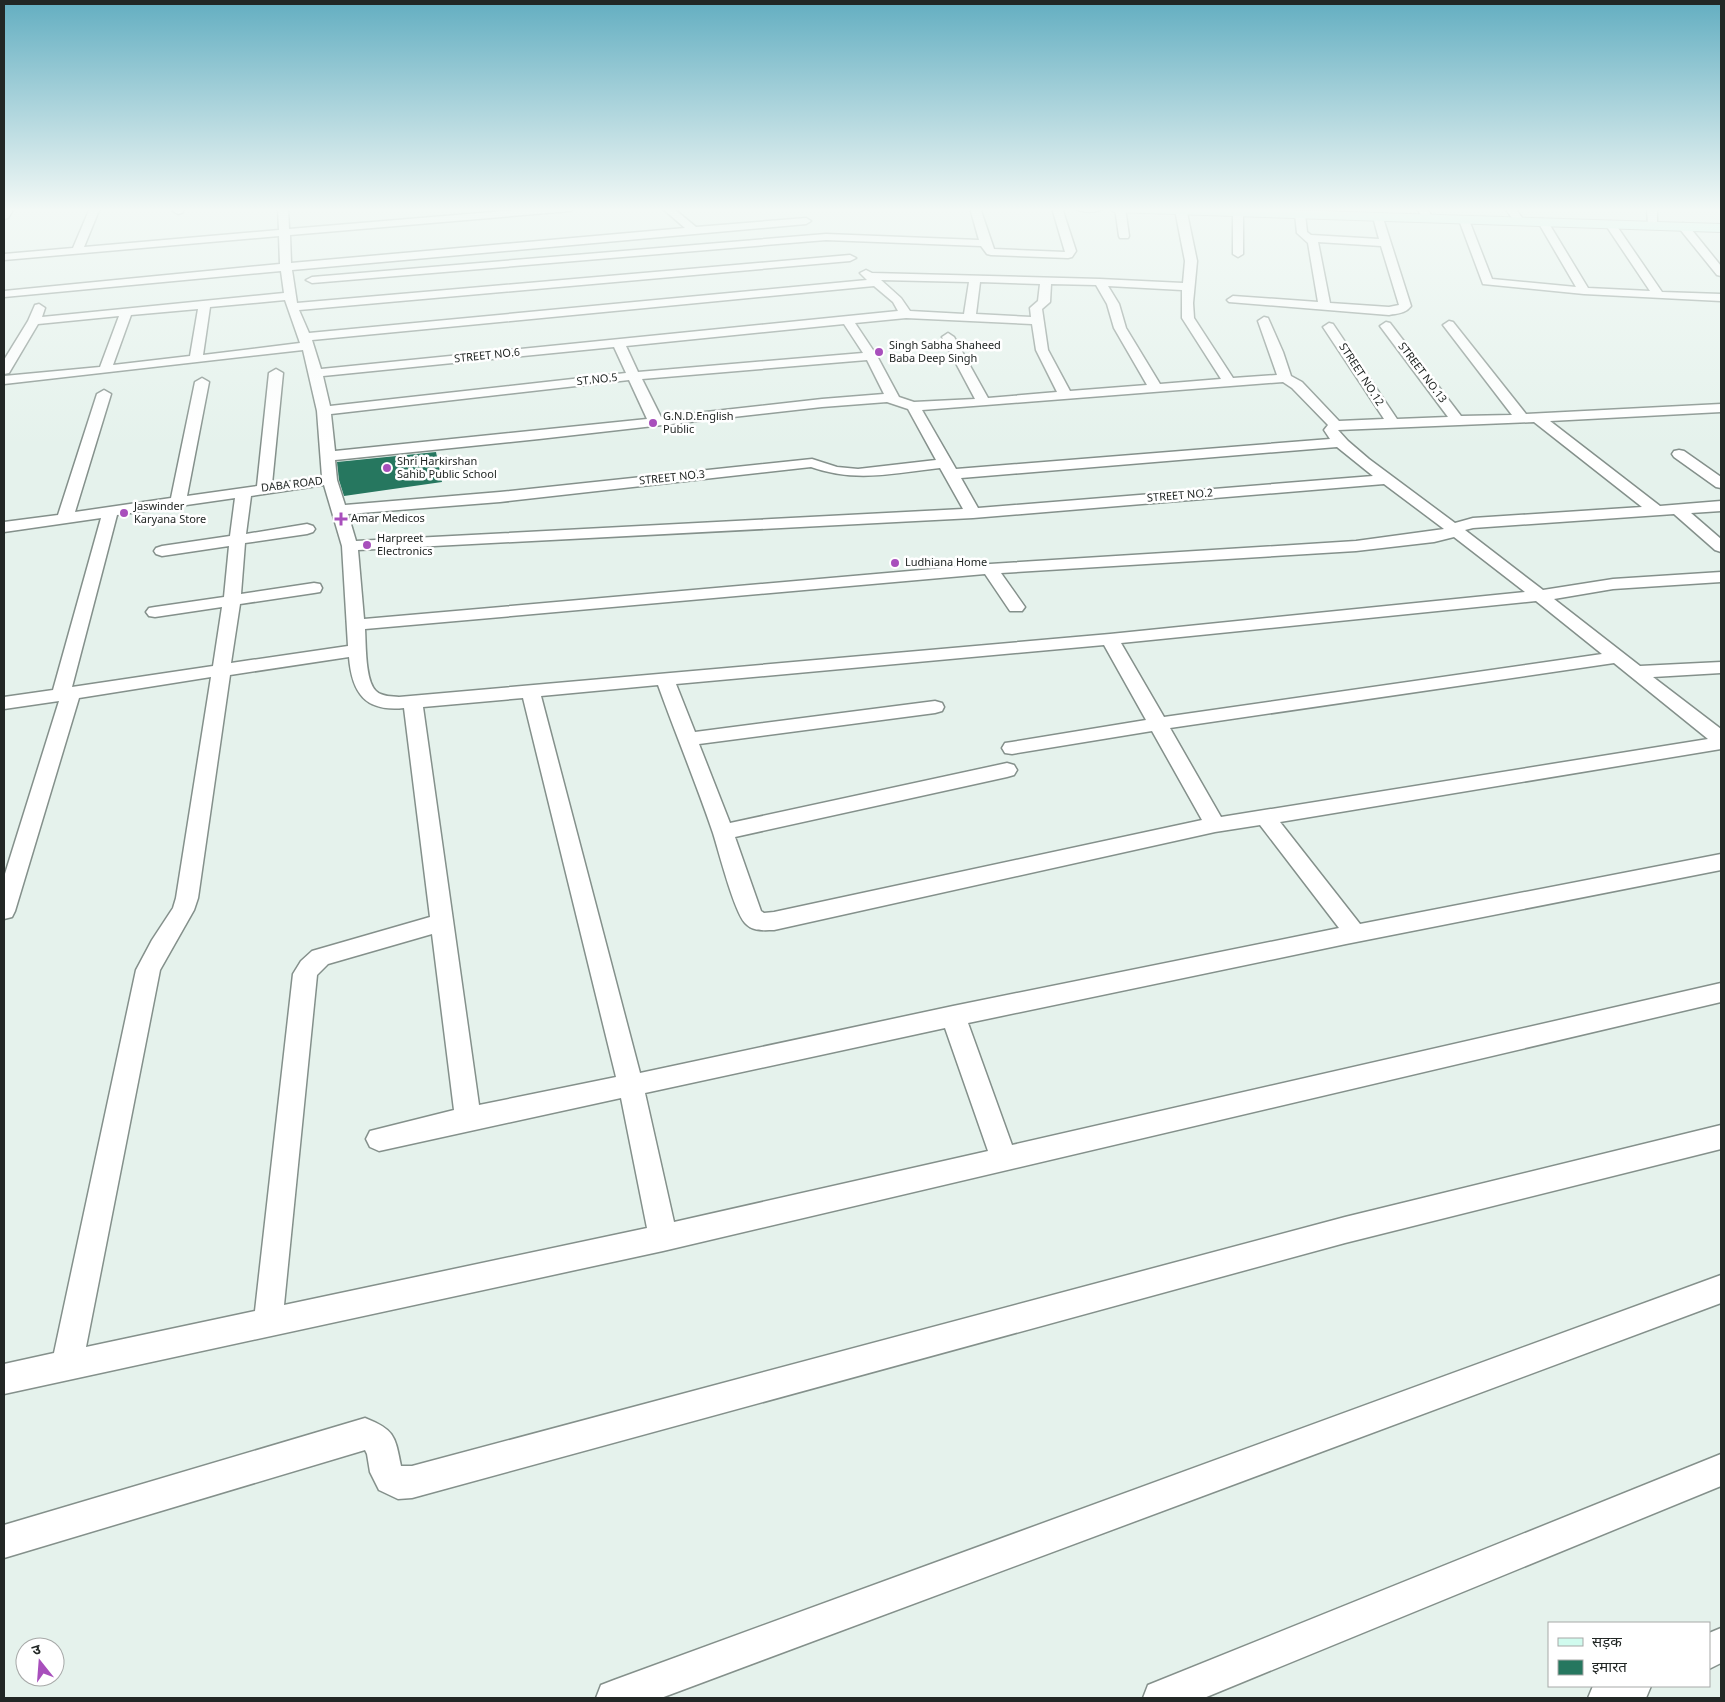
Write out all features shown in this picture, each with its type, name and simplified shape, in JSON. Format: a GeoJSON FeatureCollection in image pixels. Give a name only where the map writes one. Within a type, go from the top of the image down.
{"type":"FeatureCollection","features":[{"type":"Feature","properties":{"kind":"street"},"geometry":{"type":"LineString","coordinates":[[4,294],[75,287]]}},
{"type":"Feature","properties":{"kind":"street","name":"DABA ROAD"},"geometry":{"type":"LineString","coordinates":[[4,527],[330,480],[324,410],[316,373],[291,302],[288,287]]}},
{"type":"Feature","properties":{"kind":"street"},"geometry":{"type":"LineString","coordinates":[[34,321],[205,304],[291,302],[476,287]]}},
{"type":"Feature","properties":{"kind":"street"},"geometry":{"type":"LineString","coordinates":[[4,380],[196,359],[306,342],[797,287]]}},
{"type":"Feature","properties":{"kind":"street"},"geometry":{"type":"LineString","coordinates":[[883,287],[897,300],[906,314]]}},
{"type":"Feature","properties":{"kind":"street"},"geometry":{"type":"LineString","coordinates":[[970,317],[974,287]]}},
{"type":"Feature","properties":{"kind":"street"},"geometry":{"type":"LineString","coordinates":[[1045,287],[1044,302],[1036,308],[1042,350],[1065,395]]}},
{"type":"Feature","properties":{"kind":"street"},"geometry":{"type":"LineString","coordinates":[[1103,287],[1113,304],[1120,328],[1156,389]]}},
{"type":"Feature","properties":{"kind":"street"},"geometry":{"type":"LineString","coordinates":[[1188,287],[1186,303],[1188,318],[1229,382]]}},
{"type":"Feature","properties":{"kind":"street"},"geometry":{"type":"LineString","coordinates":[[1322,287],[1326,306]]}},
{"type":"Feature","properties":{"kind":"street"},"geometry":{"type":"LineString","coordinates":[[1233,300],[1388,311],[1402,309],[1405,306],[1399,287]]}},
{"type":"Feature","properties":{"kind":"street"},"geometry":{"type":"LineString","coordinates":[[1538,287],[1721,298]]}},
{"type":"Feature","properties":{"kind":"street"},"geometry":{"type":"LineString","coordinates":[[1582,287],[1584,291]]}},
{"type":"Feature","properties":{"kind":"street"},"geometry":{"type":"LineString","coordinates":[[1653,287],[1658,295]]}},
{"type":"Feature","properties":{"kind":"street"},"geometry":{"type":"LineString","coordinates":[[4,370],[34,321],[41,303]]}},
{"type":"Feature","properties":{"kind":"street"},"geometry":{"type":"LineString","coordinates":[[196,359],[205,304]]}},
{"type":"Feature","properties":{"kind":"street"},"geometry":{"type":"LineString","coordinates":[[105,370],[127,312]]}},
{"type":"Feature","properties":{"kind":"street","name":"STREET NO.6"},"geometry":{"type":"LineString","coordinates":[[316,373],[906,314],[1037,321]]}},
{"type":"Feature","properties":{"kind":"street"},"geometry":{"type":"LineString","coordinates":[[847,320],[871,356],[893,398]]}},
{"type":"Feature","properties":{"kind":"street"},"geometry":{"type":"LineString","coordinates":[[1264,321],[1278,352],[1285,378]]}},
{"type":"Feature","properties":{"kind":"street"},"geometry":{"type":"LineString","coordinates":[[1449,325],[1530,418],[1656,511]]}},
{"type":"Feature","properties":{"kind":"street","name":"STREET NO.13"},"geometry":{"type":"LineString","coordinates":[[1386,326],[1457,420]]}},
{"type":"Feature","properties":{"kind":"street","name":"STREET NO.12"},"geometry":{"type":"LineString","coordinates":[[1329,327],[1392,423]]}},
{"type":"Feature","properties":{"kind":"street"},"geometry":{"type":"LineString","coordinates":[[948,338],[984,402]]}},
{"type":"Feature","properties":{"kind":"street"},"geometry":{"type":"LineString","coordinates":[[618,343],[656,422]]}},
{"type":"Feature","properties":{"kind":"street","name":"ST.NO.5"},"geometry":{"type":"LineString","coordinates":[[324,410],[633,376],[871,356]]}},
{"type":"Feature","properties":{"kind":"street"},"geometry":{"type":"LineString","coordinates":[[67,1364],[148,970],[160,946],[183,910],[187,898],[232,600],[237,540],[254,490],[276,373]]}},
{"type":"Feature","properties":{"kind":"street"},"geometry":{"type":"LineString","coordinates":[[328,456],[822,403],[893,398],[912,406],[1285,378],[1297,384],[1335,425],[1530,418],[1721,408]]}},
{"type":"Feature","properties":{"kind":"street"},"geometry":{"type":"LineString","coordinates":[[178,501],[202,382]]}},
{"type":"Feature","properties":{"kind":"street"},"geometry":{"type":"LineString","coordinates":[[65,518],[104,394]]}},
{"type":"Feature","properties":{"kind":"street"},"geometry":{"type":"LineString","coordinates":[[912,406],[973,513]]}},
{"type":"Feature","properties":{"kind":"street"},"geometry":{"type":"LineString","coordinates":[[1335,425],[1331,430],[1340,442],[1721,738]]}},
{"type":"Feature","properties":{"kind":"street","name":"STREET NO.3"},"geometry":{"type":"LineString","coordinates":[[339,510],[500,497],[802,463],[820,464],[835,471],[851,473],[1340,442]]}},
{"type":"Feature","properties":{"kind":"street"},"geometry":{"type":"LineString","coordinates":[[1679,454],[1721,484]]}},
{"type":"Feature","properties":{"kind":"street","name":"STREET NO.2"},"geometry":{"type":"LineString","coordinates":[[350,546],[973,513],[1387,479]]}},
{"type":"Feature","properties":{"kind":"street"},"geometry":{"type":"LineString","coordinates":[[330,480],[350,546],[357,650],[364,687],[370,695],[378,700],[413,702],[531,692],[1110,639],[1540,596],[1613,584],[1721,578]]}},
{"type":"Feature","properties":{"kind":"street"},"geometry":{"type":"LineString","coordinates":[[356,625],[990,569],[1365,545],[1434,537],[1455,530],[1460,526],[1473,523],[1721,506]]}},
{"type":"Feature","properties":{"kind":"street"},"geometry":{"type":"LineString","coordinates":[[1679,510],[1721,547]]}},
{"type":"Feature","properties":{"kind":"street"},"geometry":{"type":"LineString","coordinates":[[4,911],[66,694],[110,512]]}},
{"type":"Feature","properties":{"kind":"street"},"geometry":{"type":"LineString","coordinates":[[162,551],[308,530]]}},
{"type":"Feature","properties":{"kind":"street"},"geometry":{"type":"LineString","coordinates":[[990,569],[1016,607]]}},
{"type":"Feature","properties":{"kind":"street"},"geometry":{"type":"LineString","coordinates":[[155,612],[314,588]]}},
{"type":"Feature","properties":{"kind":"street"},"geometry":{"type":"LineString","coordinates":[[1110,639],[1216,825]]}},
{"type":"Feature","properties":{"kind":"street"},"geometry":{"type":"LineString","coordinates":[[4,703],[221,672],[357,650]]}},
{"type":"Feature","properties":{"kind":"street"},"geometry":{"type":"LineString","coordinates":[[1012,748],[1158,724],[1619,657]]}},
{"type":"Feature","properties":{"kind":"street"},"geometry":{"type":"LineString","coordinates":[[1636,672],[1721,666]]}},
{"type":"Feature","properties":{"kind":"street"},"geometry":{"type":"LineString","coordinates":[[665,679],[723,832],[749,909],[753,917],[760,922],[774,921],[1216,825],[1721,743]]}},
{"type":"Feature","properties":{"kind":"street"},"geometry":{"type":"LineString","coordinates":[[531,692],[631,1086],[662,1238]]}},
{"type":"Feature","properties":{"kind":"street"},"geometry":{"type":"LineString","coordinates":[[413,702],[468,1117]]}},
{"type":"Feature","properties":{"kind":"street"},"geometry":{"type":"LineString","coordinates":[[687,739],[935,707]]}},
{"type":"Feature","properties":{"kind":"street"},"geometry":{"type":"LineString","coordinates":[[723,832],[1006,770]]}},
{"type":"Feature","properties":{"kind":"street"},"geometry":{"type":"LineString","coordinates":[[1265,817],[1355,934]]}},
{"type":"Feature","properties":{"kind":"street"},"geometry":{"type":"LineString","coordinates":[[379,1139],[468,1117],[631,1086],[953,1016],[1721,862]]}},
{"type":"Feature","properties":{"kind":"street"},"geometry":{"type":"LineString","coordinates":[[268,1322],[305,974],[309,967],[320,957],[441,923]]}},
{"type":"Feature","properties":{"kind":"street"},"geometry":{"type":"LineString","coordinates":[[4,1379],[662,1238],[1721,993]]}},
{"type":"Feature","properties":{"kind":"street"},"geometry":{"type":"LineString","coordinates":[[953,1016],[1004,1159]]}},
{"type":"Feature","properties":{"kind":"street"},"geometry":{"type":"LineString","coordinates":[[4,1542],[365,1434],[375,1436],[380,1441],[387,1475],[393,1481],[401,1484],[412,1482],[1345,1230],[1721,1137]]}},
{"type":"Feature","properties":{"kind":"street"},"geometry":{"type":"LineString","coordinates":[[614,1698],[1721,1288]]}},
{"type":"Feature","properties":{"kind":"street"},"geometry":{"type":"LineString","coordinates":[[1160,1698],[1721,1470]]}},
{"type":"Feature","properties":{"kind":"street"},"geometry":{"type":"LineString","coordinates":[[1606,1698],[1631,1687]]}},
{"type":"Feature","properties":{"kind":"building","name":"Shri Harkirshan Sahib Public School"},"geometry":{"type":"Polygon","coordinates":[[[436,452],[442,482],[344,496],[339,480],[337,462],[436,452]]]}},
{"type":"Feature","properties":{"kind":"place","name":"Singh Sabha Shaheed Baba Deep Singh"},"geometry":{"type":"Point","coordinates":[879,352]}},
{"type":"Feature","properties":{"kind":"place","name":"G.N.D.English Public"},"geometry":{"type":"Point","coordinates":[653,423]}},
{"type":"Feature","properties":{"kind":"place","name":"Shri Harkirshan Sahib Public School"},"geometry":{"type":"Point","coordinates":[387,468]}},
{"type":"Feature","properties":{"kind":"place","name":"Jaswinder Karyana Store"},"geometry":{"type":"Point","coordinates":[124,513]}},
{"type":"Feature","properties":{"kind":"place","name":"Amar Medicos"},"geometry":{"type":"Point","coordinates":[341,519]}},
{"type":"Feature","properties":{"kind":"place","name":"Harpreet Electronics"},"geometry":{"type":"Point","coordinates":[367,545]}},
{"type":"Feature","properties":{"kind":"place","name":"Ludhiana Home"},"geometry":{"type":"Point","coordinates":[895,563]}}]}
